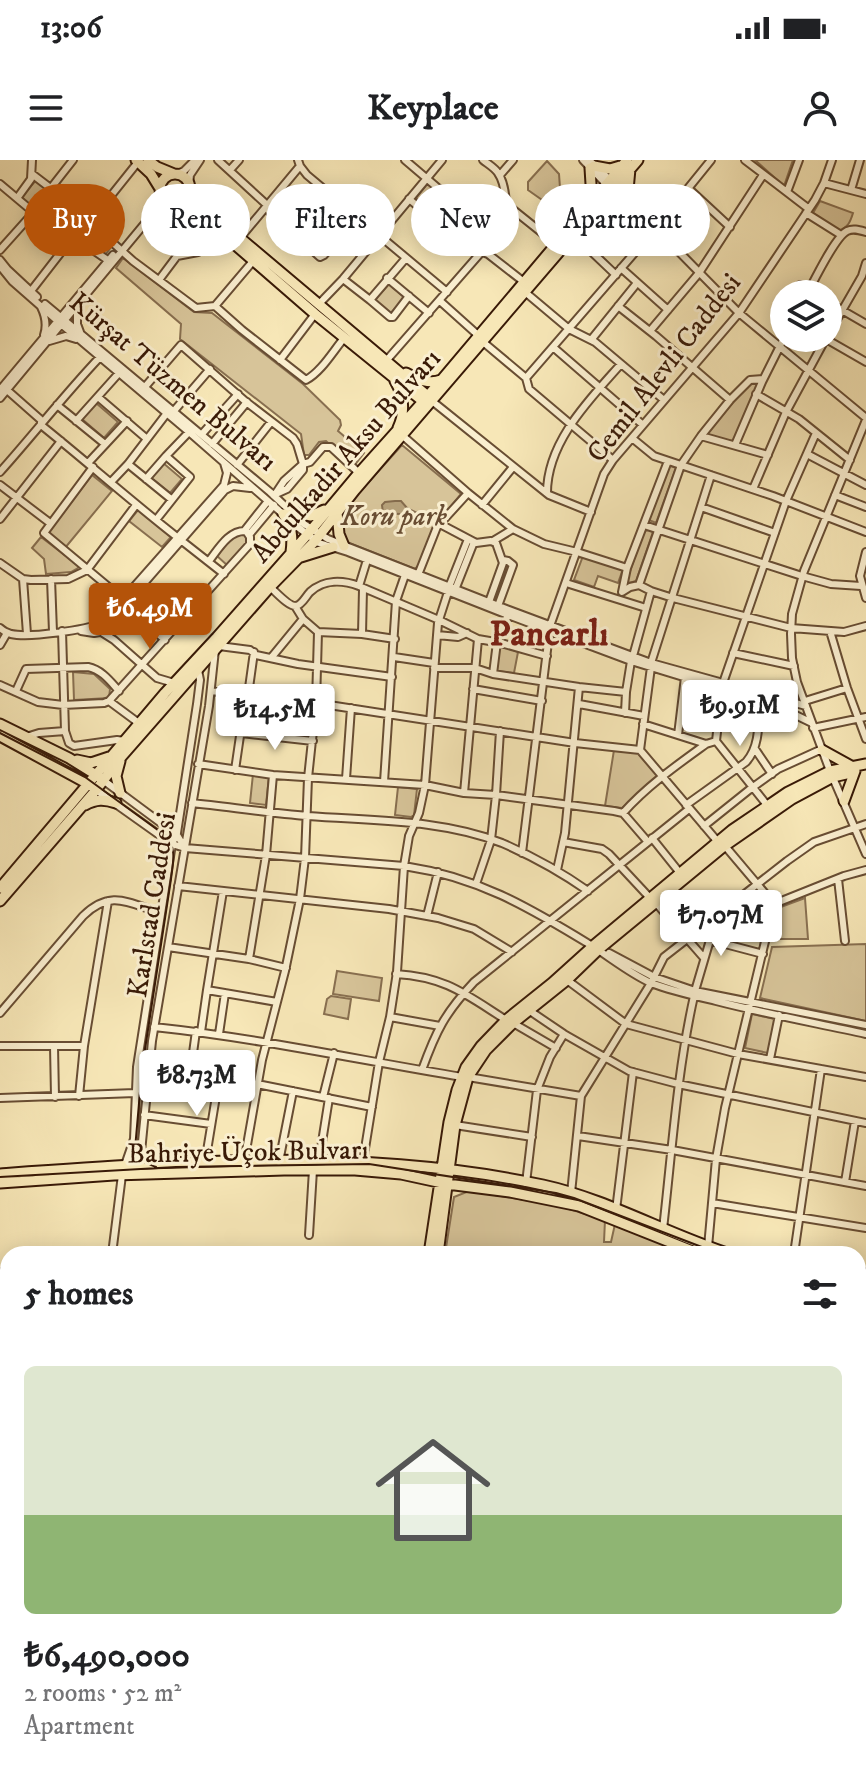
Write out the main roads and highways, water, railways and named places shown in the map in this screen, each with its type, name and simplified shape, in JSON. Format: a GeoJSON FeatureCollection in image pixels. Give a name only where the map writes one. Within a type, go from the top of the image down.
{"type":"FeatureCollection","features":[{"type":"Feature","properties":{"kind":"main road"},"geometry":{"type":"LineString","coordinates":[[141,161],[185,178],[187,184]]}},
{"type":"Feature","properties":{"kind":"main road"},"geometry":{"type":"LineString","coordinates":[[141,161],[157,184]]}},
{"type":"Feature","properties":{"kind":"main road"},"geometry":{"type":"LineString","coordinates":[[592,184],[589,163],[610,169],[630,163],[628,184]]}},
{"type":"Feature","properties":{"kind":"main road","name":"Abdulkadir Aksu Bulvarı"},"geometry":{"type":"LineString","coordinates":[[611,184],[630,163]]}},
{"type":"Feature","properties":{"kind":"main road"},"geometry":{"type":"LineString","coordinates":[[162,184],[163,180],[175,174]]}},
{"type":"Feature","properties":{"kind":"main road"},"geometry":{"type":"LineString","coordinates":[[250,247],[345,337],[428,401]]}},
{"type":"Feature","properties":{"kind":"main road"},"geometry":{"type":"LineString","coordinates":[[249,256],[388,362],[420,380],[437,382],[443,378]]}},
{"type":"Feature","properties":{"kind":"main road","name":"Abdulkadir Aksu Bulvarı"},"geometry":{"type":"LineString","coordinates":[[333,509],[481,339],[547,256]]}},
{"type":"Feature","properties":{"kind":"main road","name":"Abdulkadir Aksu Bulvarı"},"geometry":{"type":"LineString","coordinates":[[524,287],[554,256]]}},
{"type":"Feature","properties":{"kind":"main road","name":"Abdulkadir Aksu Bulvarı"},"geometry":{"type":"LineString","coordinates":[[428,401],[443,378],[481,339]]}},
{"type":"Feature","properties":{"kind":"main road"},"geometry":{"type":"LineString","coordinates":[[388,362],[428,401]]}},
{"type":"Feature","properties":{"kind":"main road"},"geometry":{"type":"LineString","coordinates":[[391,375],[402,396],[400,434]]}},
{"type":"Feature","properties":{"kind":"main road","name":"Abdulkadir Aksu Bulvarı"},"geometry":{"type":"LineString","coordinates":[[120,753],[126,741],[174,683],[313,535],[359,473],[400,434]]}},
{"type":"Feature","properties":{"kind":"main road"},"geometry":{"type":"LineString","coordinates":[[333,547],[294,555],[291,525],[286,513],[311,516],[333,509],[339,534],[349,548]]}},
{"type":"Feature","properties":{"kind":"main road","name":"Abdulkadir Aksu Bulvarı"},"geometry":{"type":"LineString","coordinates":[[0,901],[120,753],[198,670],[294,555]]}},
{"type":"Feature","properties":{"kind":"main road"},"geometry":{"type":"LineString","coordinates":[[0,724],[69,758],[100,778]]}},
{"type":"Feature","properties":{"kind":"main road"},"geometry":{"type":"LineString","coordinates":[[0,736],[92,787]]}},
{"type":"Feature","properties":{"kind":"main road"},"geometry":{"type":"LineString","coordinates":[[822,750],[854,769]]}},
{"type":"Feature","properties":{"kind":"main road"},"geometry":{"type":"LineString","coordinates":[[69,758],[91,763],[120,753]]}},
{"type":"Feature","properties":{"kind":"main road"},"geometry":{"type":"LineString","coordinates":[[60,768],[75,782],[76,806],[118,798],[116,776],[120,753]]}},
{"type":"Feature","properties":{"kind":"main road"},"geometry":{"type":"LineString","coordinates":[[431,1246],[441,1197],[448,1183],[449,1122],[465,1077],[510,1021],[767,805],[788,792],[832,774],[866,766]]}},
{"type":"Feature","properties":{"kind":"main road"},"geometry":{"type":"LineString","coordinates":[[844,801],[854,769]]}},
{"type":"Feature","properties":{"kind":"main road"},"geometry":{"type":"LineString","coordinates":[[653,900],[680,873],[721,844],[832,774]]}},
{"type":"Feature","properties":{"kind":"main road","name":"Abdulkadir Aksu Bulvarı"},"geometry":{"type":"LineString","coordinates":[[0,888],[76,806]]}},
{"type":"Feature","properties":{"kind":"main road"},"geometry":{"type":"LineString","coordinates":[[510,1021],[530,1011],[567,980],[596,948]]}},
{"type":"Feature","properties":{"kind":"main road"},"geometry":{"type":"LineString","coordinates":[[465,1077],[448,1154],[467,1173]]}},
{"type":"Feature","properties":{"kind":"main road"},"geometry":{"type":"LineString","coordinates":[[421,1166],[448,1154]]}},
{"type":"Feature","properties":{"kind":"main road","name":"Bahriye Üçok Bulvarı"},"geometry":{"type":"LineString","coordinates":[[0,1174],[316,1166],[363,1161],[421,1166],[571,1193],[663,1229],[696,1246]]}},
{"type":"Feature","properties":{"kind":"main road","name":"Bahriye Üçok Bulvarı"},"geometry":{"type":"LineString","coordinates":[[0,1183],[123,1170],[151,1164],[279,1162],[401,1174],[579,1206],[693,1246]]}},
{"type":"Feature","properties":{"kind":"main road"},"geometry":{"type":"LineString","coordinates":[[420,1178],[441,1197]]}},
{"type":"Feature","properties":{"kind":"main road"},"geometry":{"type":"LineString","coordinates":[[438,1246],[441,1197]]}},
{"type":"Feature","properties":{"kind":"tram line"},"geometry":{"type":"LineString","coordinates":[[0,733],[85,777],[166,836],[172,846],[173,867],[142,1069],[135,1149],[142,1161],[156,1167]]}},
{"type":"Feature","properties":{"kind":"tram line"},"geometry":{"type":"LineString","coordinates":[[0,1177],[176,1167],[369,1164],[556,1193],[699,1246]]}},
{"type":"Feature","properties":{"kind":"district","name":"Pancarlı"},"geometry":{"type":"Point","coordinates":[549,634]}},
{"type":"Feature","properties":{"kind":"park label","name":"Koru park"},"geometry":{"type":"Point","coordinates":[394,516]}}]}
